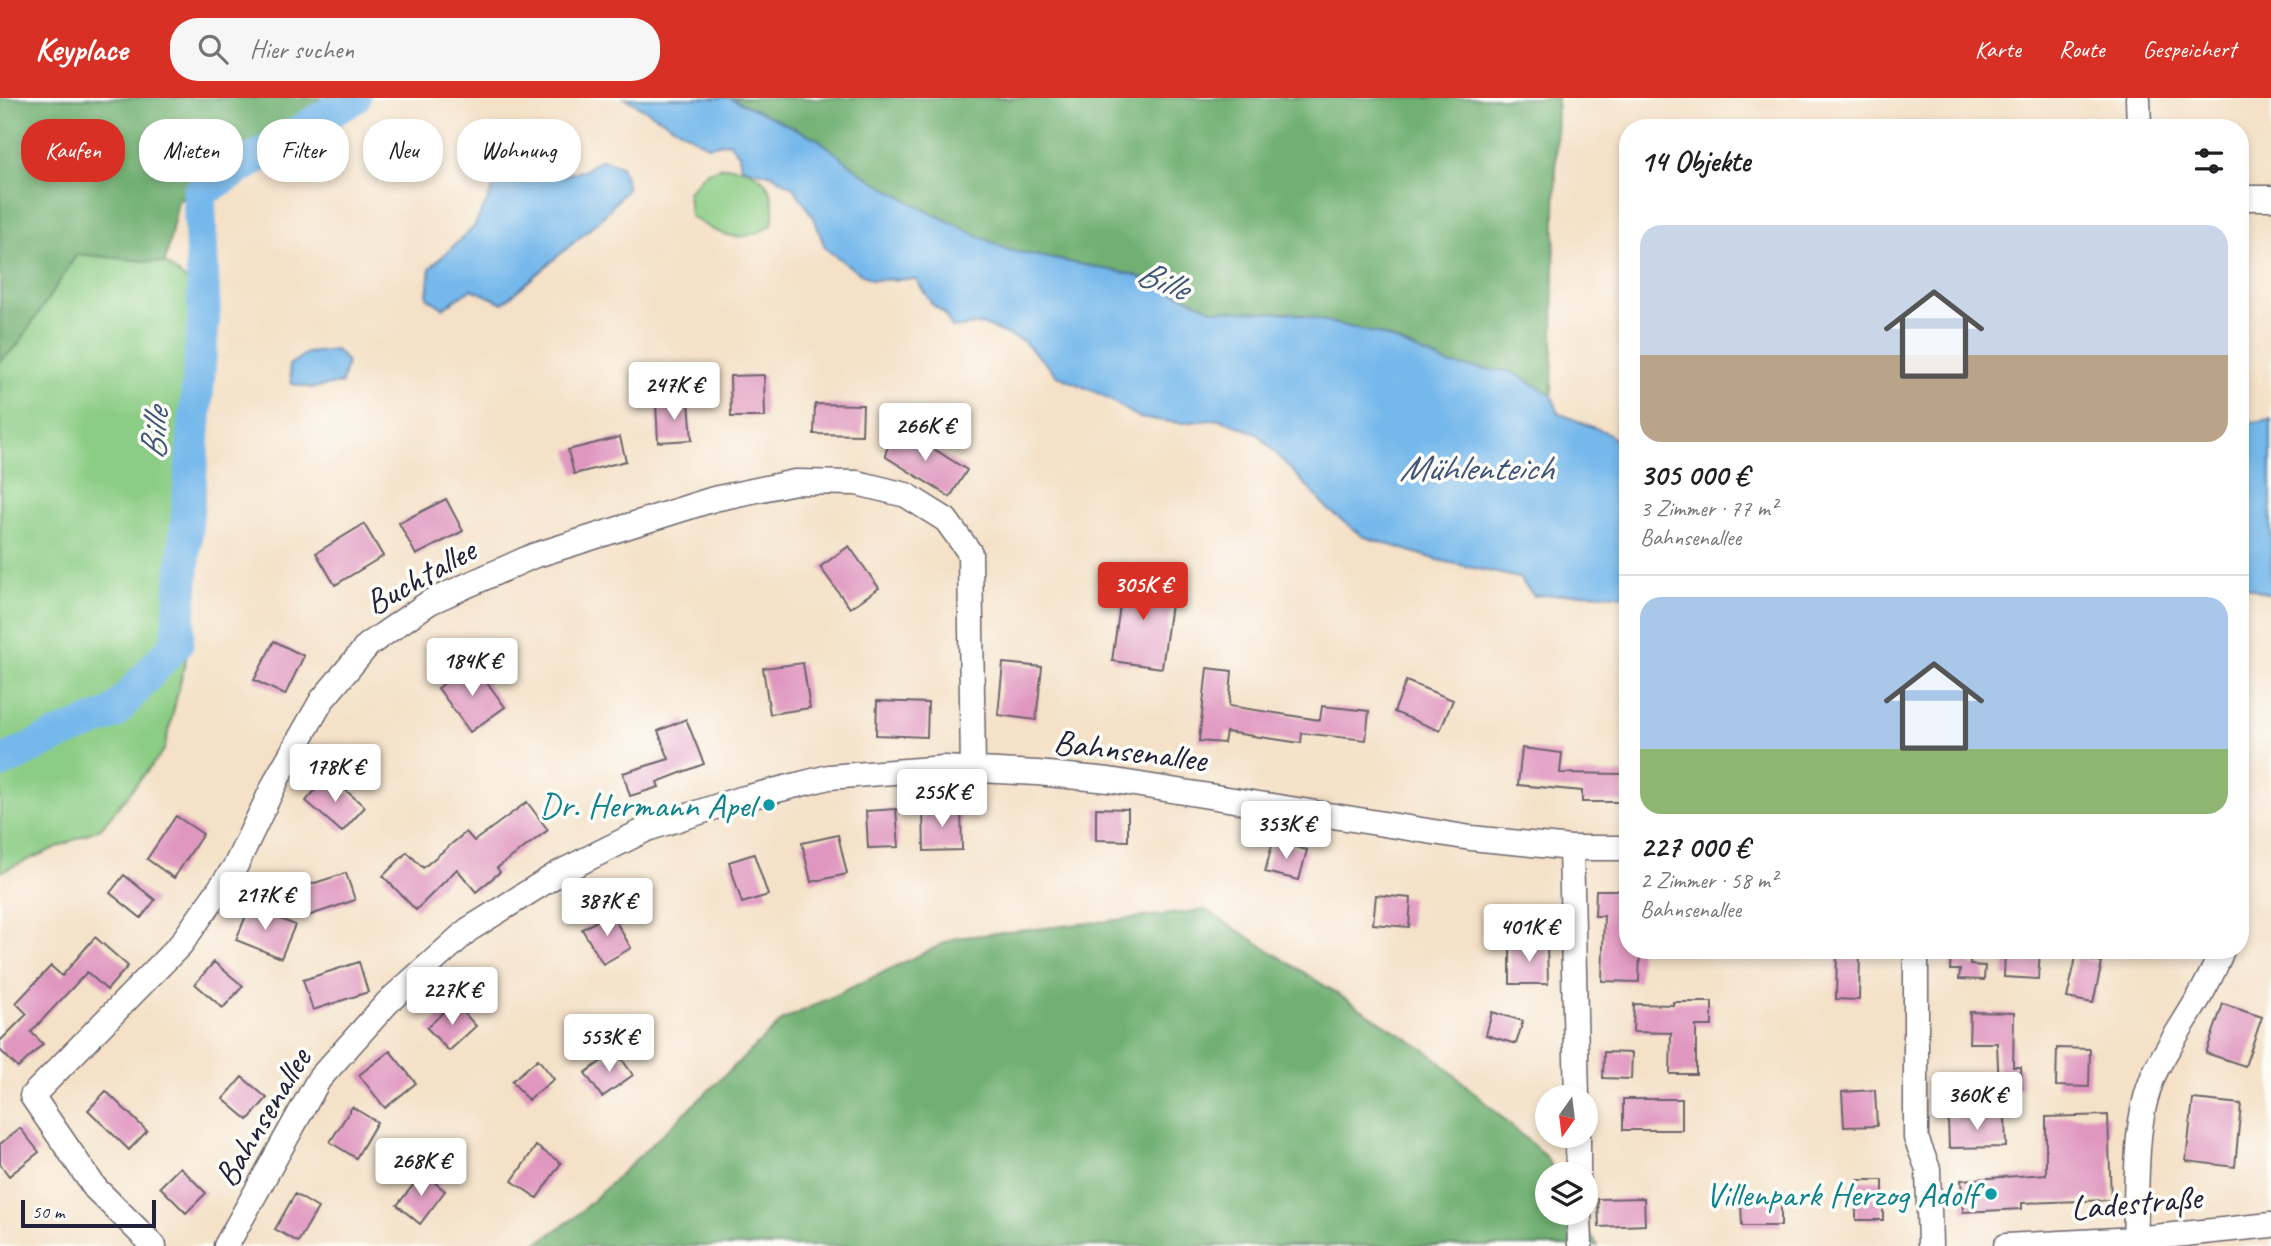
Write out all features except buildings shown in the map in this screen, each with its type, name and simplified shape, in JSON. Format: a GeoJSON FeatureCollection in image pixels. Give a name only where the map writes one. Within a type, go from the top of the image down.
{"type":"FeatureCollection","features":[{"type":"Feature","properties":{"kind":"street"},"geometry":{"type":"LineString","coordinates":[[2138,98],[2139,119]]}},
{"type":"Feature","properties":{"kind":"street"},"geometry":{"type":"LineString","coordinates":[[2249,198],[2271,198]]}},
{"type":"Feature","properties":{"kind":"street","name":"Buchtallee"},"geometry":{"type":"LineString","coordinates":[[154,1246],[95,1188],[32,1096],[181,944],[235,867],[278,777],[322,700],[368,645],[430,601],[533,556],[714,499],[795,482],[857,483],[906,495],[946,520],[970,553],[973,770]]}},
{"type":"Feature","properties":{"kind":"street","name":"Bahnsenallee"},"geometry":{"type":"LineString","coordinates":[[226,1246],[319,1079],[388,1002],[468,930],[559,873],[647,829],[737,800],[829,777],[944,768],[1109,780],[1471,838],[1571,848],[1619,848]]}},
{"type":"Feature","properties":{"kind":"street"},"geometry":{"type":"LineString","coordinates":[[1571,848],[1577,1085]]}},
{"type":"Feature","properties":{"kind":"street"},"geometry":{"type":"LineString","coordinates":[[1916,959],[1916,1138],[1928,1169],[1930,1246]]}},
{"type":"Feature","properties":{"kind":"street"},"geometry":{"type":"LineString","coordinates":[[2134,1239],[2142,1121],[2156,1071],[2211,980],[2219,959]]}},
{"type":"Feature","properties":{"kind":"street","name":"Ladestraße"},"geometry":{"type":"LineString","coordinates":[[2006,1246],[2134,1239],[2271,1224]]}},
{"type":"Feature","properties":{"kind":"street"},"geometry":{"type":"LineString","coordinates":[[1579,1225],[1580,1246]]}},
{"type":"Feature","properties":{"kind":"green space"},"geometry":{"type":"Polygon","coordinates":[[[0,98],[324,98],[292,119],[257,119],[257,142],[243,152],[243,119],[139,119],[139,182],[199,182],[178,201],[165,263],[77,254],[17,346],[0,361],[0,98]]]}},
{"type":"Feature","properties":{"kind":"green space"},"geometry":{"type":"Polygon","coordinates":[[[730,98],[1557,98],[1552,395],[1512,372],[1451,365],[1382,335],[1292,313],[1214,310],[1135,275],[1008,250],[921,208],[861,173],[818,139],[730,98]]]}},
{"type":"Feature","properties":{"kind":"green space"},"geometry":{"type":"Polygon","coordinates":[[[723,167],[748,170],[764,182],[772,200],[772,225],[750,235],[730,236],[711,229],[690,216],[688,192],[705,173],[723,167]]]}},
{"type":"Feature","properties":{"kind":"green space"},"geometry":{"type":"Polygon","coordinates":[[[77,254],[165,263],[218,306],[187,654],[164,750],[101,828],[0,872],[0,361],[17,346],[77,254]]]}},
{"type":"Feature","properties":{"kind":"green space"},"geometry":{"type":"Polygon","coordinates":[[[1206,910],[1430,1053],[1549,1162],[1535,1162],[1535,1225],[1585,1225],[1598,1246],[533,1246],[574,1218],[783,1020],[955,938],[1206,910]]]}},
{"type":"Feature","properties":{"kind":"water","name":"Mühlenteich"},"geometry":{"type":"Polygon","coordinates":[[[625,98],[730,98],[818,139],[861,173],[921,208],[1008,250],[1135,275],[1214,310],[1292,313],[1382,335],[1451,365],[1512,372],[1552,395],[1558,413],[1608,433],[1619,443],[1619,595],[1589,593],[1534,596],[1519,578],[1438,560],[1362,536],[1329,510],[1257,433],[1219,419],[1181,423],[1140,418],[1100,394],[1058,376],[1023,341],[982,324],[952,328],[944,313],[932,304],[916,279],[872,280],[825,248],[815,220],[794,188],[773,175],[741,167],[739,154],[729,142],[708,146],[625,98]]]}},
{"type":"Feature","properties":{"kind":"water"},"geometry":{"type":"Polygon","coordinates":[[[601,159],[621,166],[628,188],[600,220],[503,303],[472,289],[443,308],[427,297],[430,268],[474,227],[496,182],[581,182],[583,171],[601,159]]]}},
{"type":"Feature","properties":{"kind":"water"},"geometry":{"type":"Polygon","coordinates":[[[336,350],[347,362],[342,383],[312,388],[292,384],[289,365],[307,353],[336,350]]]}},
{"type":"Feature","properties":{"kind":"water"},"geometry":{"type":"Polygon","coordinates":[[[2271,419],[2271,595],[2249,587],[2249,423],[2271,419]]]}},
{"type":"Feature","properties":{"kind":"waterway","name":"Bille"},"geometry":{"type":"LineString","coordinates":[[0,763],[54,737],[114,713],[177,643],[204,310],[199,193],[354,98]]}},
{"type":"Feature","properties":{"kind":"place","name":"Dr. Hermann Apel"},"geometry":{"type":"Point","coordinates":[769,805]}},
{"type":"Feature","properties":{"kind":"place","name":"Villenpark Herzog Adolf"},"geometry":{"type":"Point","coordinates":[1991,1194]}}]}
